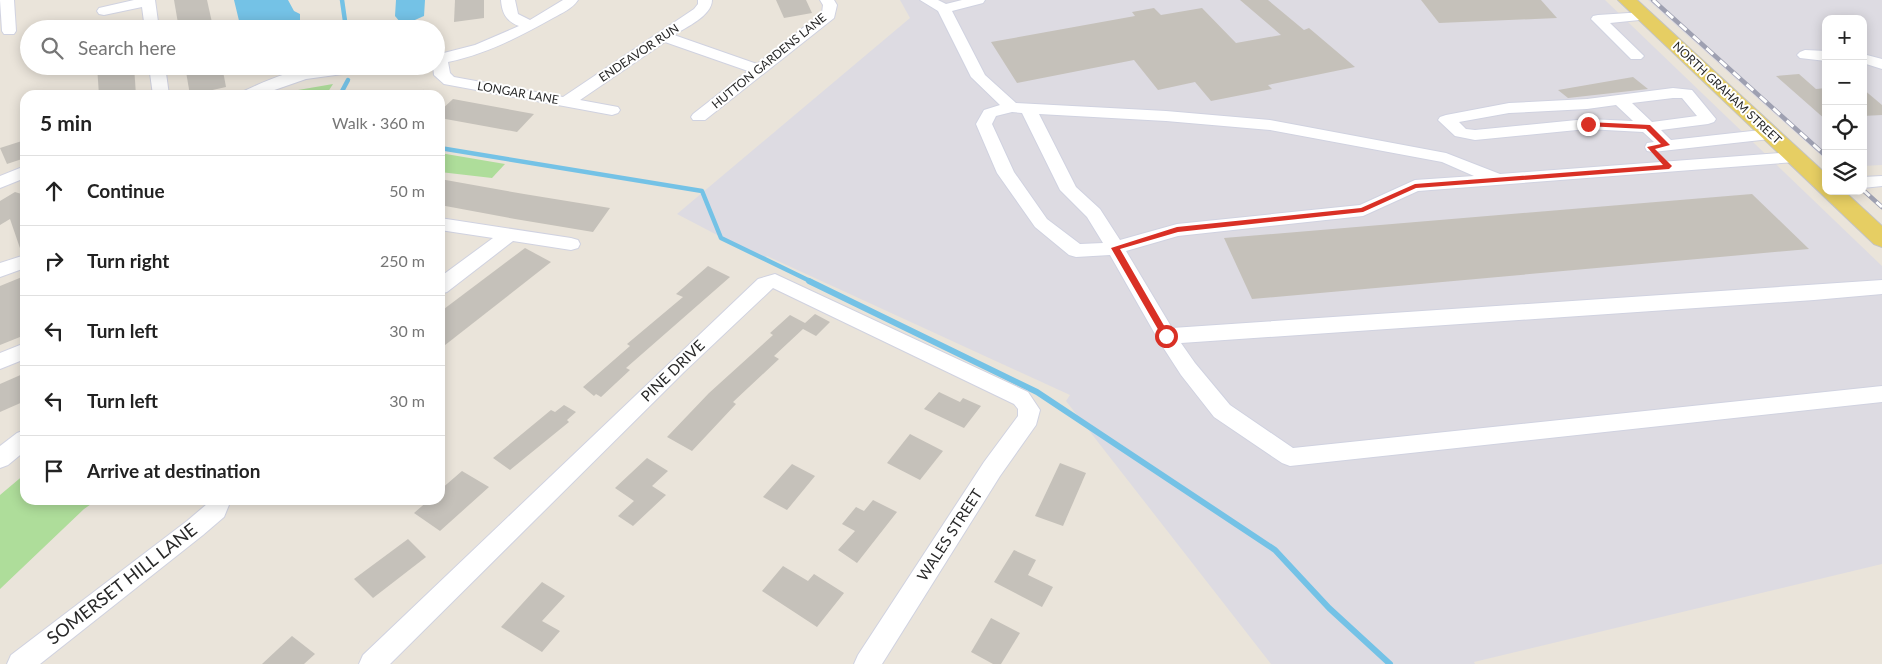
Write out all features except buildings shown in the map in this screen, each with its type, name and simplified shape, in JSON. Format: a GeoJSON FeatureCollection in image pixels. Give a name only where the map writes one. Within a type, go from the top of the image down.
{"type":"FeatureCollection","features":[{"type":"Feature","properties":{"kind":"main road","name":"NORTH GRAHAM STREET"},"geometry":{"type":"LineString","coordinates":[[1627,0],[1822,182]]}},
{"type":"Feature","properties":{"kind":"main road","name":"NORTH GRAHAM STREET"},"geometry":{"type":"LineString","coordinates":[[1835,195],[1882,239]]}},
{"type":"Feature","properties":{"kind":"street"},"geometry":{"type":"LineString","coordinates":[[0,2],[6,0],[3,34]]}},
{"type":"Feature","properties":{"kind":"street"},"geometry":{"type":"LineString","coordinates":[[104,11],[148,0],[151,20]]}},
{"type":"Feature","properties":{"kind":"street"},"geometry":{"type":"LineString","coordinates":[[508,0],[509,13],[513,18],[532,25]]}},
{"type":"Feature","properties":{"kind":"street"},"geometry":{"type":"LineString","coordinates":[[445,57],[477,50],[532,25],[571,0]]}},
{"type":"Feature","properties":{"kind":"street","name":"ENDEAVOR RUN"},"geometry":{"type":"LineString","coordinates":[[566,102],[699,12],[705,5],[705,0]]}},
{"type":"Feature","properties":{"kind":"street","name":"HUTTON GARDENS LANE"},"geometry":{"type":"LineString","coordinates":[[699,117],[829,15],[830,5],[827,0]]}},
{"type":"Feature","properties":{"kind":"street"},"geometry":{"type":"LineString","coordinates":[[927,0],[944,9],[950,24],[979,77],[1019,108],[1069,190],[1094,213],[1166,336],[1188,369],[1222,411],[1290,457],[1882,394]]}},
{"type":"Feature","properties":{"kind":"street"},"geometry":{"type":"LineString","coordinates":[[944,9],[978,0]]}},
{"type":"Feature","properties":{"kind":"street"},"geometry":{"type":"LineString","coordinates":[[1636,56],[1598,19],[1644,16]]}},
{"type":"Feature","properties":{"kind":"street"},"geometry":{"type":"LineString","coordinates":[[664,37],[760,70]]}},
{"type":"Feature","properties":{"kind":"street"},"geometry":{"type":"LineString","coordinates":[[1805,55],[1822,56]]}},
{"type":"Feature","properties":{"kind":"street"},"geometry":{"type":"LineString","coordinates":[[1867,59],[1882,64]]}},
{"type":"Feature","properties":{"kind":"street"},"geometry":{"type":"LineString","coordinates":[[158,75],[160,90]]}},
{"type":"Feature","properties":{"kind":"street"},"geometry":{"type":"LineString","coordinates":[[259,90],[281,80],[300,75]]}},
{"type":"Feature","properties":{"kind":"street","name":"LONGAR LANE"},"geometry":{"type":"LineString","coordinates":[[442,75],[449,81],[612,110]]}},
{"type":"Feature","properties":{"kind":"street"},"geometry":{"type":"LineString","coordinates":[[1686,93],[1708,119],[1648,127],[1588,124],[1475,135],[1461,132],[1446,120],[1509,108],[1540,108],[1686,93]]}},
{"type":"Feature","properties":{"kind":"street"},"geometry":{"type":"LineString","coordinates":[[1620,100],[1666,145]]}},
{"type":"Feature","properties":{"kind":"street"},"geometry":{"type":"LineString","coordinates":[[1498,180],[1446,158],[1270,125],[1166,116],[1019,108],[990,113],[984,124],[1006,172],[1041,222],[1076,250],[1115,248],[1177,230],[1363,210],[1415,186],[1498,180],[1669,166],[1795,157]]}},
{"type":"Feature","properties":{"kind":"street"},"geometry":{"type":"LineString","coordinates":[[1669,166],[1650,147],[1770,134]]}},
{"type":"Feature","properties":{"kind":"street"},"geometry":{"type":"LineString","coordinates":[[0,183],[20,173]]}},
{"type":"Feature","properties":{"kind":"street"},"geometry":{"type":"LineString","coordinates":[[1867,182],[1882,181]]}},
{"type":"Feature","properties":{"kind":"street"},"geometry":{"type":"LineString","coordinates":[[445,225],[508,236],[571,244]]}},
{"type":"Feature","properties":{"kind":"street"},"geometry":{"type":"LineString","coordinates":[[445,283],[508,236]]}},
{"type":"Feature","properties":{"kind":"street"},"geometry":{"type":"LineString","coordinates":[[0,270],[20,263]]}},
{"type":"Feature","properties":{"kind":"street","name":"PINE DRIVE"},"geometry":{"type":"LineString","coordinates":[[372,664],[678,366],[769,281],[775,281],[915,346],[1021,398],[1028,405]]}},
{"type":"Feature","properties":{"kind":"street"},"geometry":{"type":"LineString","coordinates":[[1166,336],[1804,294],[1882,286]]}},
{"type":"Feature","properties":{"kind":"street"},"geometry":{"type":"LineString","coordinates":[[0,361],[20,353]]}},
{"type":"Feature","properties":{"kind":"street","name":"WALES STREET"},"geometry":{"type":"LineString","coordinates":[[867,664],[992,469],[1028,419],[1030,414],[1028,405]]}},
{"type":"Feature","properties":{"kind":"street"},"geometry":{"type":"LineString","coordinates":[[0,459],[20,443]]}},
{"type":"Feature","properties":{"kind":"street","name":"SOMERSET HILL LANE"},"geometry":{"type":"LineString","coordinates":[[20,664],[195,528],[216,510],[218,505]]}},
{"type":"Feature","properties":{"kind":"shaded area"},"geometry":{"type":"Polygon","coordinates":[[[900,0],[1605,0],[1882,266],[1882,564],[1474,662],[1475,664],[1271,664],[1066,401],[1070,395],[767,256],[763,259],[677,214],[910,18],[900,0]]]}},
{"type":"Feature","properties":{"kind":"shaded area"},"geometry":{"type":"Polygon","coordinates":[[[1648,0],[1882,0],[1882,165],[1867,166],[1867,15],[1822,15],[1822,156],[1648,0]]]}},
{"type":"Feature","properties":{"kind":"green space"},"geometry":{"type":"Polygon","coordinates":[[[333,84],[329,90],[298,90],[333,84]]]}},
{"type":"Feature","properties":{"kind":"green space"},"geometry":{"type":"Polygon","coordinates":[[[445,154],[505,164],[492,178],[445,173],[445,154]]]}},
{"type":"Feature","properties":{"kind":"green space"},"geometry":{"type":"Polygon","coordinates":[[[20,478],[20,505],[90,505],[0,589],[0,495],[20,478]]]}},
{"type":"Feature","properties":{"kind":"water"},"geometry":{"type":"Polygon","coordinates":[[[234,0],[288,0],[294,11],[300,14],[300,20],[239,20],[234,0]]]}},
{"type":"Feature","properties":{"kind":"water"},"geometry":{"type":"Polygon","coordinates":[[[396,0],[425,0],[424,16],[415,20],[398,20],[395,16],[396,0]]]}},
{"type":"Feature","properties":{"kind":"waterway"},"geometry":{"type":"LineString","coordinates":[[342,0],[345,20]]}},
{"type":"Feature","properties":{"kind":"waterway"},"geometry":{"type":"LineString","coordinates":[[343,90],[348,80]]}},
{"type":"Feature","properties":{"kind":"waterway"},"geometry":{"type":"LineString","coordinates":[[445,149],[702,191],[721,238],[812,282]]}},
{"type":"Feature","properties":{"kind":"waterway"},"geometry":{"type":"LineString","coordinates":[[809,281],[1037,392],[1275,550],[1329,608],[1390,664]]}},
{"type":"Feature","properties":{"kind":"railway"},"geometry":{"type":"LineString","coordinates":[[1653,0],[1822,152]]}},
{"type":"Feature","properties":{"kind":"railway"},"geometry":{"type":"LineString","coordinates":[[1867,194],[1882,207]]}},
{"type":"Feature","properties":{"kind":"route"},"geometry":{"type":"LineString","coordinates":[[1166,336],[1115,248],[1177,230],[1363,210],[1415,186],[1669,166],[1650,147],[1666,145],[1648,127],[1588,124]]}}]}
